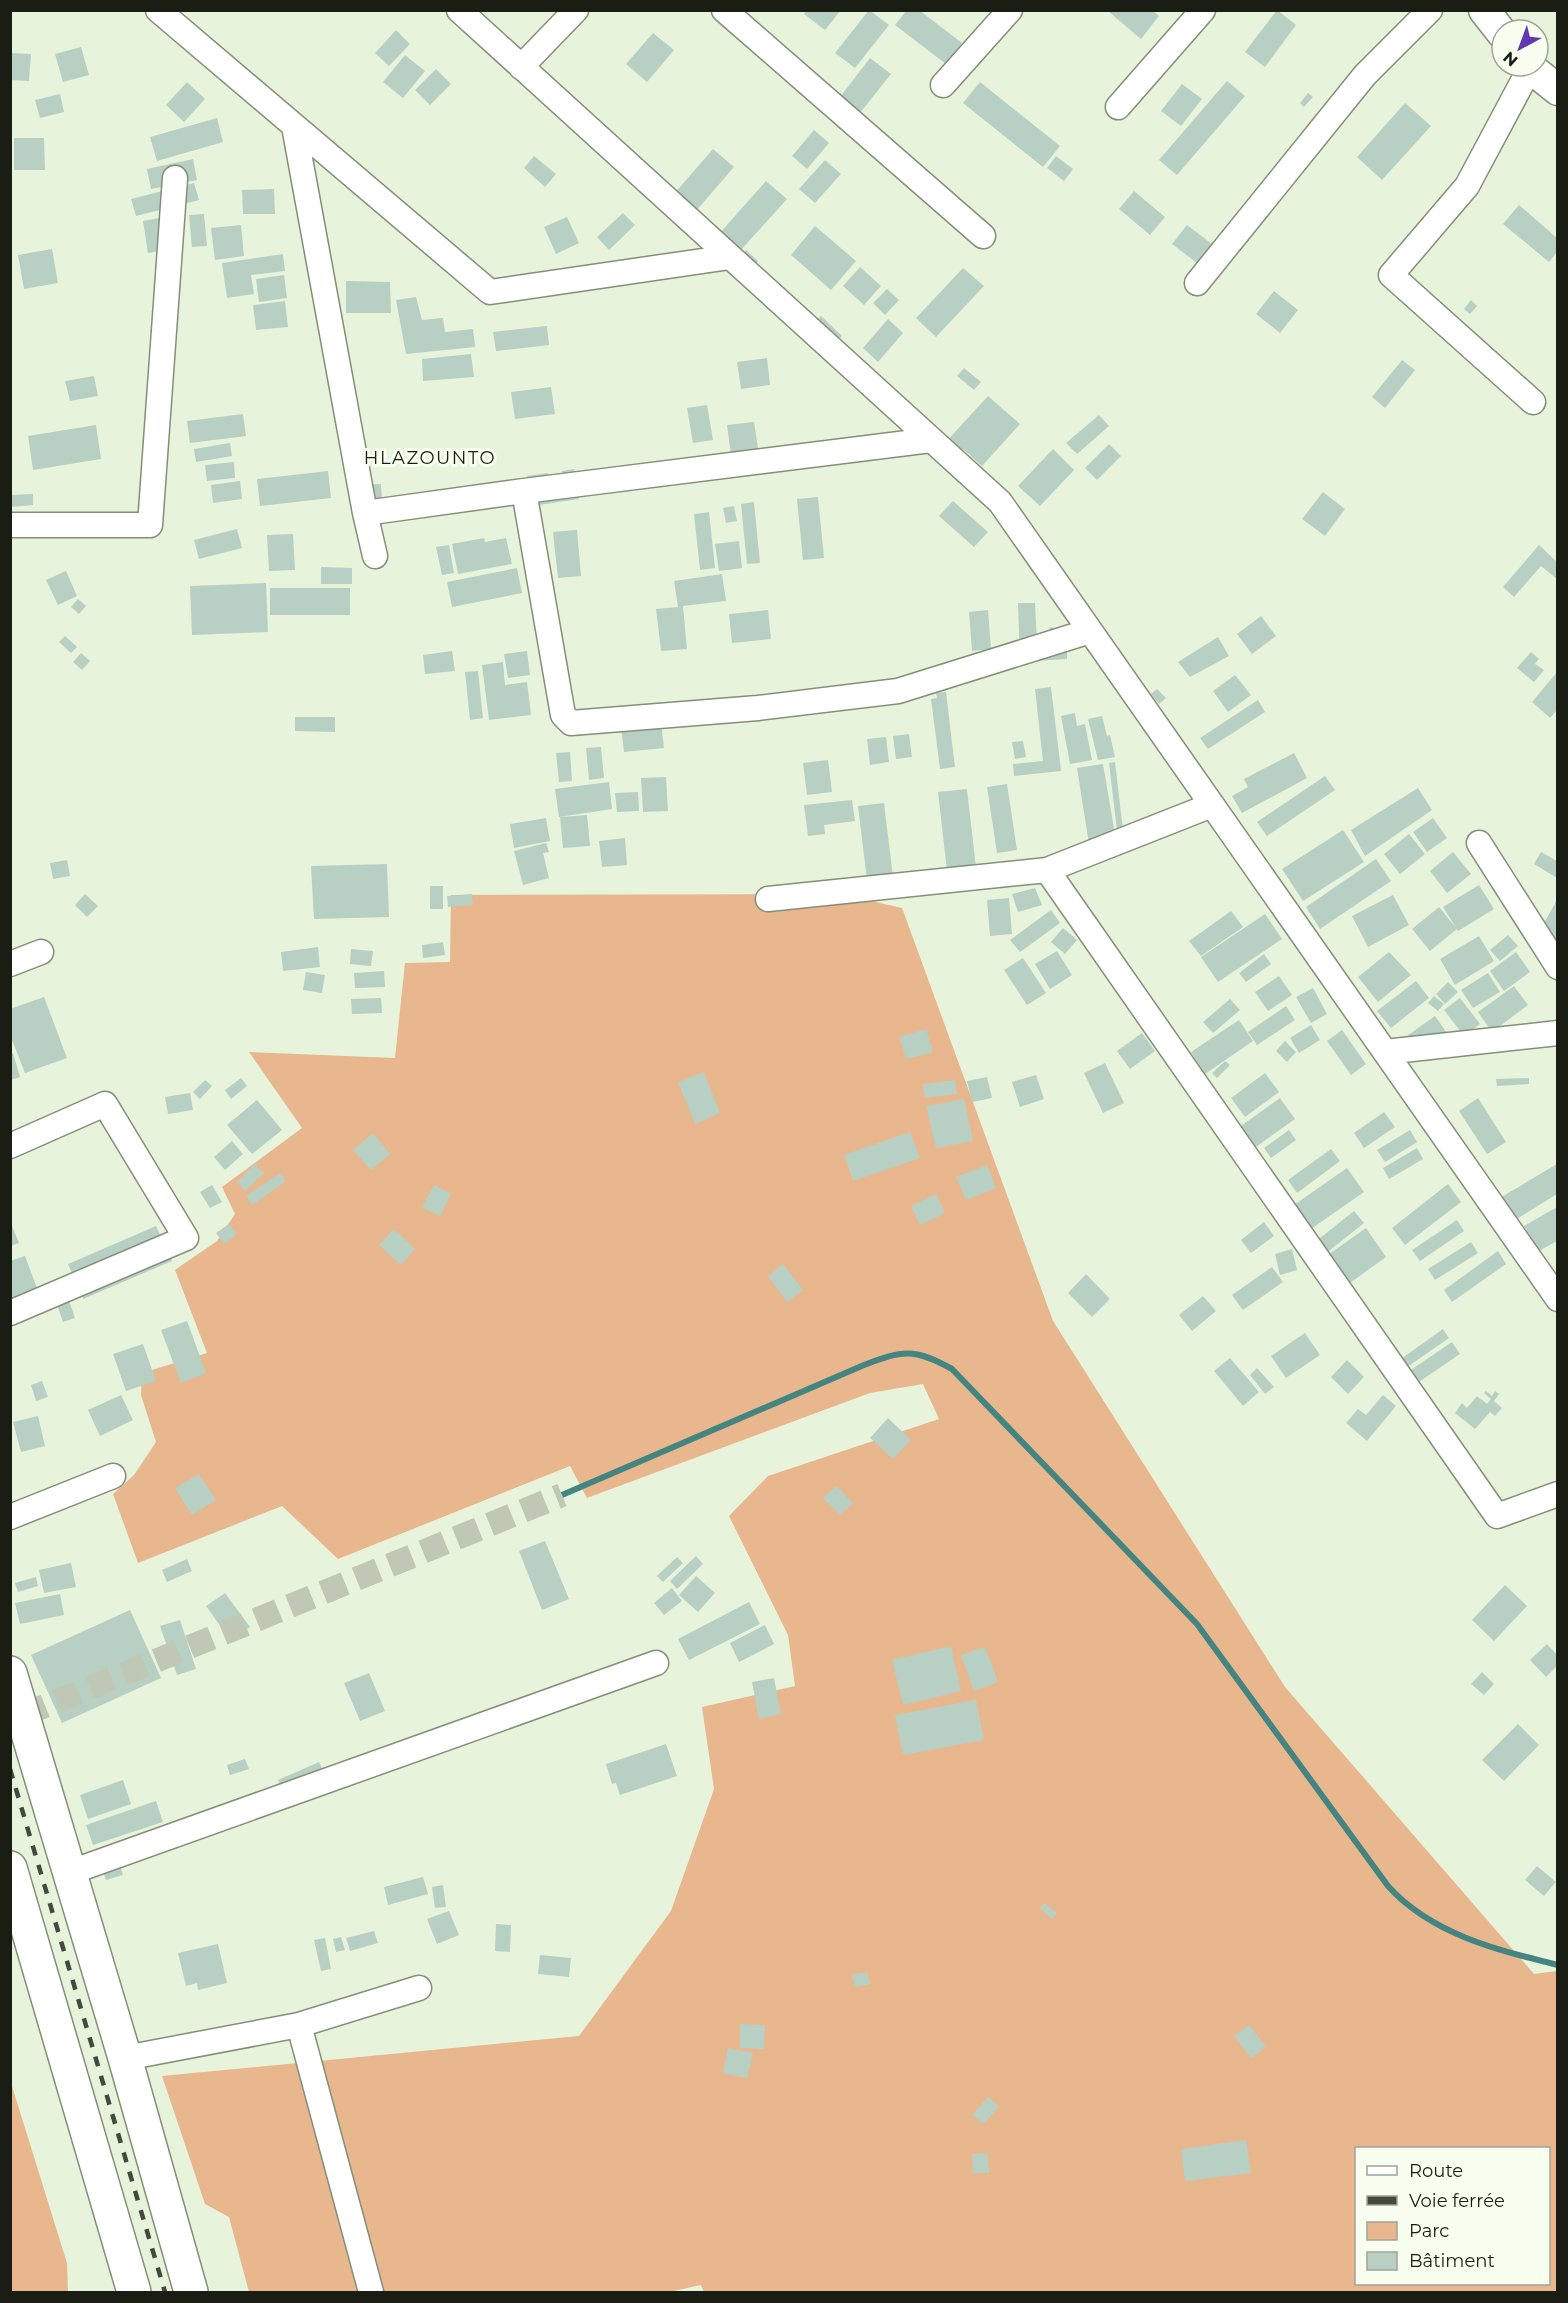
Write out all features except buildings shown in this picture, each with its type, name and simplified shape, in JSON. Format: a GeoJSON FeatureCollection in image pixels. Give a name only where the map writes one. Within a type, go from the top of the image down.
{"type":"FeatureCollection","features":[{"type":"Feature","properties":{"kind":"main road"},"geometry":{"type":"LineString","coordinates":[[10,1673],[125,2058],[190,2292]]}},
{"type":"Feature","properties":{"kind":"main road"},"geometry":{"type":"LineString","coordinates":[[10,1868],[134,2292]]}},
{"type":"Feature","properties":{"kind":"street"},"geometry":{"type":"LineString","coordinates":[[158,10],[490,292],[730,257]]}},
{"type":"Feature","properties":{"kind":"street"},"geometry":{"type":"LineString","coordinates":[[459,10],[1000,502],[1557,1299]]}},
{"type":"Feature","properties":{"kind":"street"},"geometry":{"type":"LineString","coordinates":[[521,68],[576,10]]}},
{"type":"Feature","properties":{"kind":"street"},"geometry":{"type":"LineString","coordinates":[[724,10],[983,236]]}},
{"type":"Feature","properties":{"kind":"street"},"geometry":{"type":"LineString","coordinates":[[943,85],[1010,10]]}},
{"type":"Feature","properties":{"kind":"street"},"geometry":{"type":"LineString","coordinates":[[1197,283],[1365,75],[1430,10]]}},
{"type":"Feature","properties":{"kind":"street"},"geometry":{"type":"LineString","coordinates":[[1118,107],[1196,13]]}},
{"type":"Feature","properties":{"kind":"street"},"geometry":{"type":"LineString","coordinates":[[1523,78],[1467,186],[1391,275],[1533,402]]}},
{"type":"Feature","properties":{"kind":"street"},"geometry":{"type":"LineString","coordinates":[[1542,78],[1557,90]]}},
{"type":"Feature","properties":{"kind":"street"},"geometry":{"type":"LineString","coordinates":[[294,126],[365,513],[375,556]]}},
{"type":"Feature","properties":{"kind":"street"},"geometry":{"type":"LineString","coordinates":[[10,525],[150,525],[174,178]]}},
{"type":"Feature","properties":{"kind":"street"},"geometry":{"type":"LineString","coordinates":[[365,513],[931,440]]}},
{"type":"Feature","properties":{"kind":"street"},"geometry":{"type":"LineString","coordinates":[[524,491],[563,715],[571,723],[758,708],[898,691],[1090,631]]}},
{"type":"Feature","properties":{"kind":"street"},"geometry":{"type":"LineString","coordinates":[[768,899],[1047,870],[1212,805]]}},
{"type":"Feature","properties":{"kind":"street"},"geometry":{"type":"LineString","coordinates":[[1479,843],[1557,967]]}},
{"type":"Feature","properties":{"kind":"street"},"geometry":{"type":"LineString","coordinates":[[1047,870],[1497,1516],[1557,1494]]}},
{"type":"Feature","properties":{"kind":"street"},"geometry":{"type":"LineString","coordinates":[[10,964],[40,952]]}},
{"type":"Feature","properties":{"kind":"street"},"geometry":{"type":"LineString","coordinates":[[1385,1052],[1557,1033]]}},
{"type":"Feature","properties":{"kind":"street"},"geometry":{"type":"LineString","coordinates":[[10,1146],[105,1104],[186,1238],[10,1313]]}},
{"type":"Feature","properties":{"kind":"street"},"geometry":{"type":"LineString","coordinates":[[10,1517],[113,1476]]}},
{"type":"Feature","properties":{"kind":"street"},"geometry":{"type":"LineString","coordinates":[[70,1872],[656,1663]]}},
{"type":"Feature","properties":{"kind":"street"},"geometry":{"type":"LineString","coordinates":[[125,2058],[299,2025],[419,1988]]}},
{"type":"Feature","properties":{"kind":"street"},"geometry":{"type":"LineString","coordinates":[[299,2025],[371,2292]]}},
{"type":"Feature","properties":{"kind":"green space"},"geometry":{"type":"Polygon","coordinates":[[[840,894],[902,908],[1053,1321],[1285,1687],[1534,1974],[1557,1971],[1557,2292],[704,2292],[701,2285],[669,2292],[249,2292],[229,2217],[205,2204],[162,2076],[579,2036],[671,1911],[714,1789],[702,1707],[795,1686],[788,1635],[729,1516],[768,1476],[939,1419],[923,1384],[870,1393],[587,1498],[570,1466],[338,1559],[282,1506],[138,1563],[113,1494],[134,1475],[156,1442],[141,1395],[142,1373],[207,1353],[175,1270],[217,1241],[235,1214],[222,1187],[302,1128],[249,1052],[395,1058],[405,963],[450,962],[451,895],[840,894]]]}},
{"type":"Feature","properties":{"kind":"green space"},"geometry":{"type":"Polygon","coordinates":[[[11,2083],[67,2263],[68,2292],[11,2292],[11,2083]]]}},
{"type":"Feature","properties":{"kind":"waterway"},"geometry":{"type":"LineString","coordinates":[[562,1495],[877,1360],[908,1354],[928,1357],[939,1362],[952,1369],[1197,1624],[1388,1886],[1405,1903],[1424,1916],[1466,1938],[1558,1965]]}},
{"type":"Feature","properties":{"kind":"tunnel"},"geometry":{"type":"LineString","coordinates":[[23,1715],[562,1495]]}},
{"type":"Feature","properties":{"kind":"railway"},"geometry":{"type":"LineString","coordinates":[[10,1769],[165,2292]]}},
{"type":"Feature","properties":{"kind":"district","name":"HLAZOUNTO"},"geometry":{"type":"Point","coordinates":[430,458]}}]}
